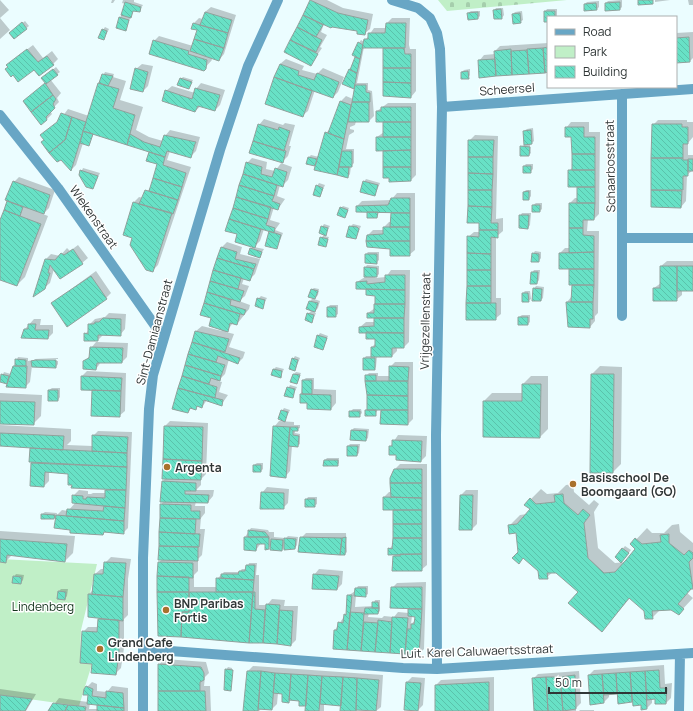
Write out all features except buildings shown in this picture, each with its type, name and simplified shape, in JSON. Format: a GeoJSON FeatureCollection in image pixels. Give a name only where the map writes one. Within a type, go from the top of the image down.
{"type":"FeatureCollection","features":[{"type":"Feature","properties":{"kind":"street","name":"Sint-Damiaanstraat"},"geometry":{"type":"LineString","coordinates":[[143,711],[143,558],[149,409],[153,375],[163,337],[220,150],[248,66],[278,0]]}},
{"type":"Feature","properties":{"kind":"street","name":"Vrijgezellenstraat"},"geometry":{"type":"LineString","coordinates":[[392,0],[418,8],[430,18],[437,33],[440,49],[442,107],[436,443],[437,669]]}},
{"type":"Feature","properties":{"kind":"street","name":"Scheersel"},"geometry":{"type":"LineString","coordinates":[[442,107],[693,89]]}},
{"type":"Feature","properties":{"kind":"street","name":"Schaarbosstraat"},"geometry":{"type":"LineString","coordinates":[[622,94],[622,316]]}},
{"type":"Feature","properties":{"kind":"street","name":"Wiekenstraat"},"geometry":{"type":"LineString","coordinates":[[0,115],[58,188],[163,337]]}},
{"type":"Feature","properties":{"kind":"street"},"geometry":{"type":"LineString","coordinates":[[623,238],[693,238]]}},
{"type":"Feature","properties":{"kind":"street","name":"Luit. Karel Caluwaertsstraat"},"geometry":{"type":"LineString","coordinates":[[143,649],[403,668],[437,669],[693,653]]}},
{"type":"Feature","properties":{"kind":"street"},"geometry":{"type":"LineString","coordinates":[[679,711],[680,654]]}},
{"type":"Feature","properties":{"kind":"green space"},"geometry":{"type":"Polygon","coordinates":[[[438,0],[567,0],[447,11],[438,0]]]}},
{"type":"Feature","properties":{"kind":"green space","name":"Lindenberg"},"geometry":{"type":"Polygon","coordinates":[[[0,559],[97,564],[81,630],[80,663],[92,664],[79,706],[0,695],[0,559]]]}},
{"type":"Feature","properties":{"kind":"place","name":"Argenta"},"geometry":{"type":"Point","coordinates":[167,467]}},
{"type":"Feature","properties":{"kind":"place","name":"Basisschool De Boomgaard (GO)"},"geometry":{"type":"Point","coordinates":[573,484]}},
{"type":"Feature","properties":{"kind":"place","name":"BNP Paribas Fortis"},"geometry":{"type":"Point","coordinates":[166,610]}},
{"type":"Feature","properties":{"kind":"place","name":"Grand Cafe Lindenberg"},"geometry":{"type":"Point","coordinates":[100,649]}}]}
